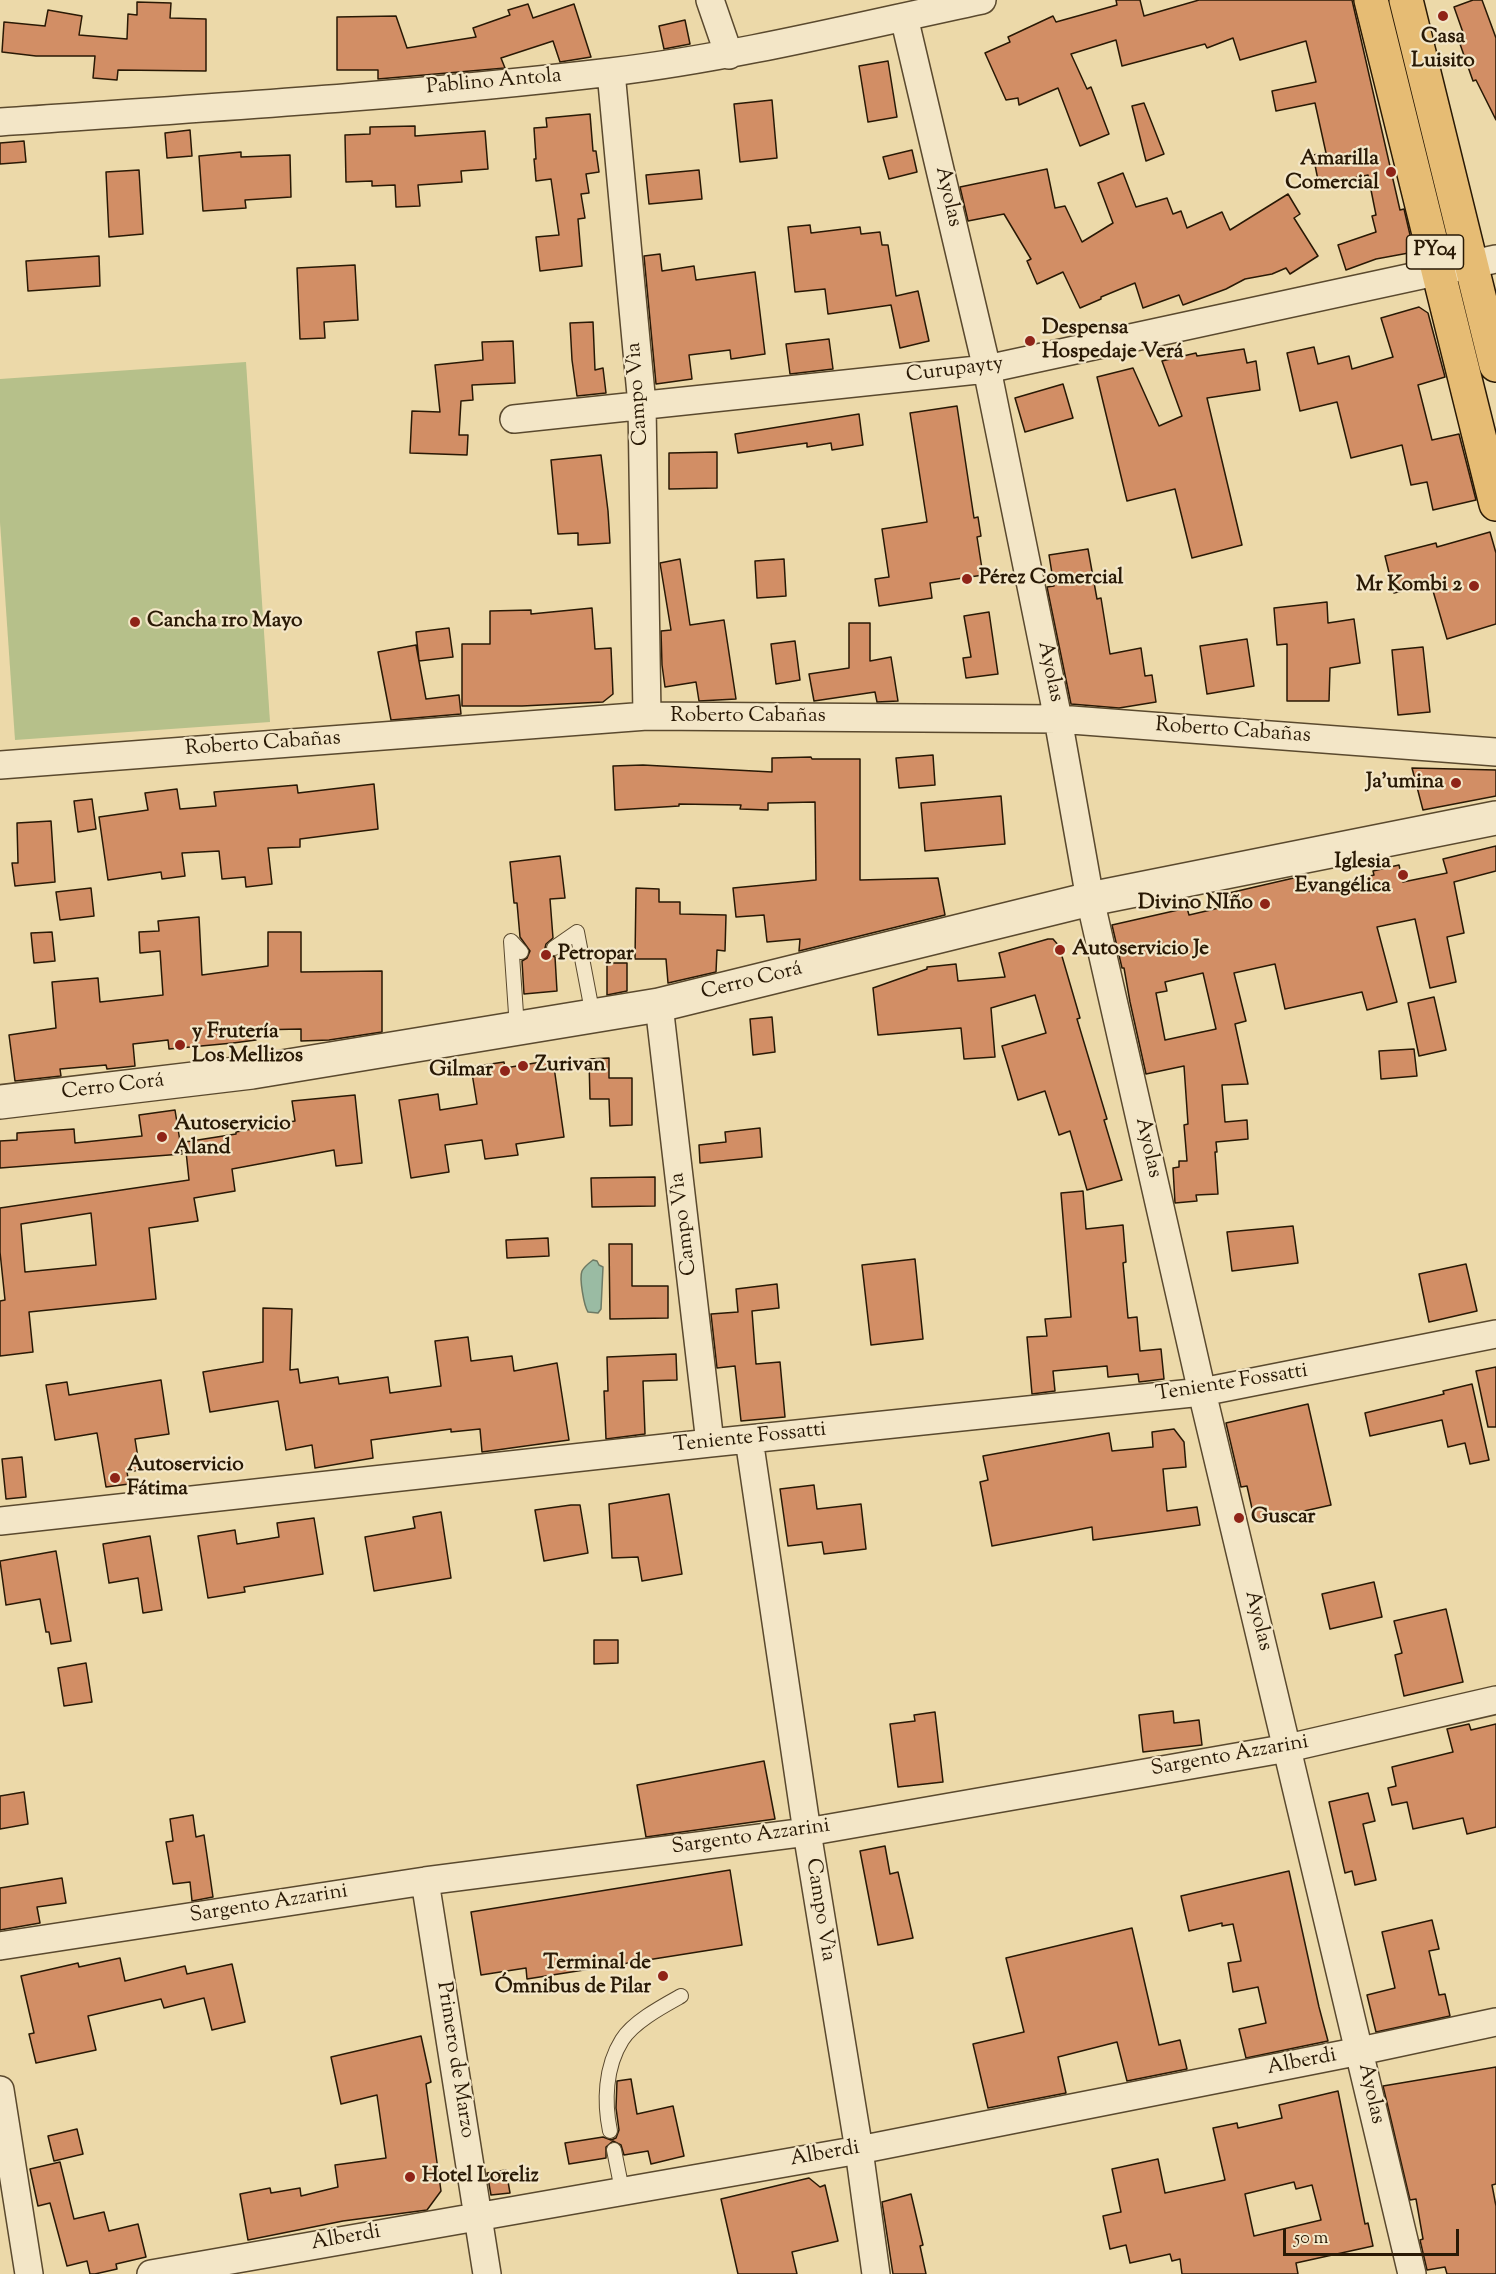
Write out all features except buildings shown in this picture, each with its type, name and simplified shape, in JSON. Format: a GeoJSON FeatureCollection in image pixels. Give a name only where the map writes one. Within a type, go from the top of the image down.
{"type":"FeatureCollection","features":[{"type":"Feature","properties":{"kind":"main road","name":"PY04"},"geometry":{"type":"LineString","coordinates":[[1371,0],[1496,504]]}},
{"type":"Feature","properties":{"kind":"main road","name":"PY04"},"geometry":{"type":"LineString","coordinates":[[1406,0],[1484,261],[1496,365]]}},
{"type":"Feature","properties":{"kind":"street"},"geometry":{"type":"LineString","coordinates":[[710,0],[729,55]]}},
{"type":"Feature","properties":{"kind":"street","name":"Pablino Antola"},"geometry":{"type":"LineString","coordinates":[[0,122],[307,101],[611,72],[729,55],[982,0]]}},
{"type":"Feature","properties":{"kind":"street","name":"Ayolas"},"geometry":{"type":"LineString","coordinates":[[904,17],[987,369],[1058,719],[1090,899],[1202,1392],[1412,2274]]}},
{"type":"Feature","properties":{"kind":"street","name":"Campo Vìa"},"geometry":{"type":"LineString","coordinates":[[611,72],[642,405],[647,716]]}},
{"type":"Feature","properties":{"kind":"street","name":"Curupayty"},"geometry":{"type":"LineString","coordinates":[[514,419],[987,369],[1484,261]]}},
{"type":"Feature","properties":{"kind":"street","name":"Roberto Cabañas"},"geometry":{"type":"LineString","coordinates":[[0,765],[647,716],[1058,719],[1496,752]]}},
{"type":"Feature","properties":{"kind":"street","name":"Cerro Corá"},"geometry":{"type":"LineString","coordinates":[[0,1102],[252,1072],[659,1005],[1090,899],[1496,818]]}},
{"type":"Feature","properties":{"kind":"street","name":"Campo Vìa"},"geometry":{"type":"LineString","coordinates":[[659,1005],[710,1443]]}},
{"type":"Feature","properties":{"kind":"street","name":"Teniente Fossatti"},"geometry":{"type":"LineString","coordinates":[[0,1521],[1202,1392],[1496,1334]]}},
{"type":"Feature","properties":{"kind":"street","name":"Campo Vìa"},"geometry":{"type":"LineString","coordinates":[[750,1439],[807,1832],[859,2150],[876,2274]]}},
{"type":"Feature","properties":{"kind":"street","name":"Sargento Azzarini"},"geometry":{"type":"LineString","coordinates":[[0,1946],[425,1881],[807,1832],[1288,1748],[1496,1700]]}},
{"type":"Feature","properties":{"kind":"street","name":"Primero de Marzo"},"geometry":{"type":"LineString","coordinates":[[425,1881],[487,2274]]}},
{"type":"Feature","properties":{"kind":"street","name":"Alberdi"},"geometry":{"type":"LineString","coordinates":[[150,2274],[859,2150],[1496,2022]]}},
{"type":"Feature","properties":{"kind":"street"},"geometry":{"type":"LineString","coordinates":[[0,2090],[29,2274]]}},
{"type":"Feature","properties":{"kind":"lane"},"geometry":{"type":"LineString","coordinates":[[554,948],[577,932],[593,1016]]}},
{"type":"Feature","properties":{"kind":"lane"},"geometry":{"type":"LineString","coordinates":[[517,1028],[511,940],[521,952]]}},
{"type":"Feature","properties":{"kind":"lane"},"geometry":{"type":"LineString","coordinates":[[610,2131],[606,2112],[608,2075],[622,2040],[653,2011],[681,1996]]}},
{"type":"Feature","properties":{"kind":"lane"},"geometry":{"type":"LineString","coordinates":[[614,2150],[622,2190]]}},
{"type":"Feature","properties":{"kind":"shaded area","name":"Cancha 1ro Mayo"},"geometry":{"type":"Polygon","coordinates":[[[246,362],[270,722],[15,740],[0,522],[0,379],[246,362]]]}},
{"type":"Feature","properties":{"kind":"shaded area"},"geometry":{"type":"Polygon","coordinates":[[[593,1260],[603,1267],[601,1309],[598,1313],[588,1312],[581,1275],[585,1267],[593,1260]]]}},
{"type":"Feature","properties":{"kind":"place","name":"Casa Luisito"},"geometry":{"type":"Point","coordinates":[1443,16]}},
{"type":"Feature","properties":{"kind":"place","name":"Amarilla Comercial"},"geometry":{"type":"Point","coordinates":[1391,172]}},
{"type":"Feature","properties":{"kind":"place","name":"Despensa Hospedaje Verá"},"geometry":{"type":"Point","coordinates":[1030,341]}},
{"type":"Feature","properties":{"kind":"place","name":"Pérez Comercial"},"geometry":{"type":"Point","coordinates":[967,579]}},
{"type":"Feature","properties":{"kind":"place","name":"Mr Kombi 2"},"geometry":{"type":"Point","coordinates":[1474,586]}},
{"type":"Feature","properties":{"kind":"place","name":"Cancha 1ro Mayo"},"geometry":{"type":"Point","coordinates":[135,622]}},
{"type":"Feature","properties":{"kind":"place","name":"Ja'umina"},"geometry":{"type":"Point","coordinates":[1456,783]}},
{"type":"Feature","properties":{"kind":"place","name":"Iglesia Evangélica"},"geometry":{"type":"Point","coordinates":[1403,875]}},
{"type":"Feature","properties":{"kind":"place","name":"Divino NIño"},"geometry":{"type":"Point","coordinates":[1265,904]}},
{"type":"Feature","properties":{"kind":"place","name":"Autoservicio Je"},"geometry":{"type":"Point","coordinates":[1060,950]}},
{"type":"Feature","properties":{"kind":"place","name":"Petropar"},"geometry":{"type":"Point","coordinates":[546,955]}},
{"type":"Feature","properties":{"kind":"place","name":"y Frutería Los Mellizos"},"geometry":{"type":"Point","coordinates":[180,1045]}},
{"type":"Feature","properties":{"kind":"place","name":"Zurivan"},"geometry":{"type":"Point","coordinates":[523,1066]}},
{"type":"Feature","properties":{"kind":"place","name":"Gilmar"},"geometry":{"type":"Point","coordinates":[505,1071]}},
{"type":"Feature","properties":{"kind":"place","name":"Autoservicio Aland"},"geometry":{"type":"Point","coordinates":[162,1137]}},
{"type":"Feature","properties":{"kind":"place","name":"Autoservicio Fátima"},"geometry":{"type":"Point","coordinates":[115,1478]}},
{"type":"Feature","properties":{"kind":"place","name":"Guscar"},"geometry":{"type":"Point","coordinates":[1239,1518]}},
{"type":"Feature","properties":{"kind":"place","name":"Terminal de Ómnibus de Pilar"},"geometry":{"type":"Point","coordinates":[663,1976]}},
{"type":"Feature","properties":{"kind":"place","name":"Hotel Loreliz"},"geometry":{"type":"Point","coordinates":[410,2177]}}]}
